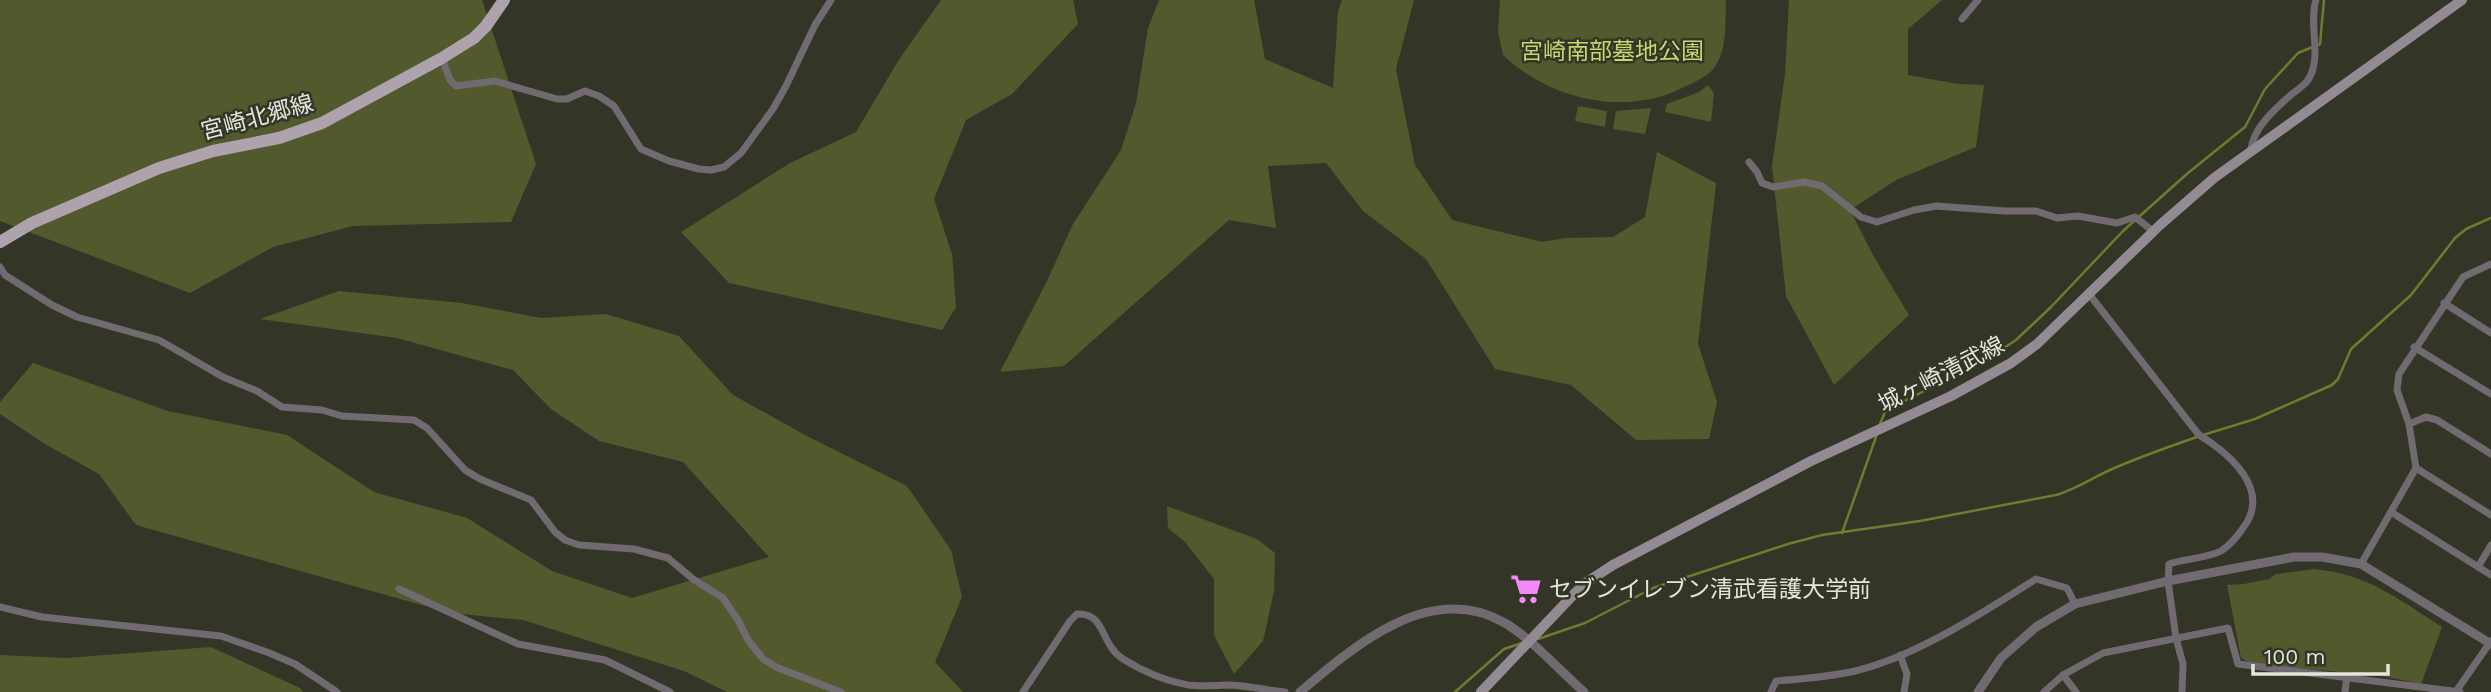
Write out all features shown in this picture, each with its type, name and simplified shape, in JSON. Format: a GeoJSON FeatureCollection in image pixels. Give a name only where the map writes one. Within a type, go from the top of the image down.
{"type":"FeatureCollection","features":[{"type":"Feature","properties":{"kind":"main road","name":"宮崎北郷線"},"geometry":{"type":"LineString","coordinates":[[0,242],[32,222],[159,168],[213,151],[279,138],[322,123],[474,38],[505,0]]}},
{"type":"Feature","properties":{"kind":"main road","name":"城ヶ崎清武線"},"geometry":{"type":"LineString","coordinates":[[1480,692],[1587,582],[1613,565],[1787,474],[1951,396],[2011,363],[2037,344],[2191,197],[2251,149],[2462,0]]}},
{"type":"Feature","properties":{"kind":"street"},"geometry":{"type":"LineString","coordinates":[[442,58],[450,80],[456,86],[495,81],[557,99],[567,99],[585,91],[599,96],[614,106],[641,149],[681,165],[717,169],[735,160],[773,109],[815,25],[831,0]]}},
{"type":"Feature","properties":{"kind":"street"},"geometry":{"type":"LineString","coordinates":[[1962,19],[1978,0]]}},
{"type":"Feature","properties":{"kind":"street"},"geometry":{"type":"LineString","coordinates":[[2251,149],[2253,136],[2267,119],[2308,80],[2315,58],[2313,10],[2316,0]]}},
{"type":"Feature","properties":{"kind":"street"},"geometry":{"type":"LineString","coordinates":[[1749,162],[1762,184],[1773,187],[1804,182],[1822,186],[1861,217],[1877,222],[1936,206],[2036,211],[2057,218],[2078,216],[2117,223],[2134,217],[2154,232]]}},
{"type":"Feature","properties":{"kind":"street"},"geometry":{"type":"LineString","coordinates":[[2361,564],[2416,468],[2409,424],[2397,390],[2399,374],[2414,347],[2463,276],[2489,266]]}},
{"type":"Feature","properties":{"kind":"street"},"geometry":{"type":"LineString","coordinates":[[0,267],[5,275],[52,305],[77,317],[159,340],[282,407],[342,416],[414,420],[428,428],[465,470],[531,500],[555,532],[565,540],[579,545],[634,549],[668,558],[693,579],[723,598],[748,640],[763,659],[778,668],[841,692]]}},
{"type":"Feature","properties":{"kind":"street"},"geometry":{"type":"LineString","coordinates":[[2089,294],[2199,435],[2232,459],[2248,482],[2253,498],[2250,520],[2235,540],[2219,552],[2169,564],[2168,581],[2176,638],[2183,664],[2182,692]]}},
{"type":"Feature","properties":{"kind":"street"},"geometry":{"type":"LineString","coordinates":[[2444,303],[2491,333]]}},
{"type":"Feature","properties":{"kind":"street"},"geometry":{"type":"LineString","coordinates":[[2414,347],[2491,394]]}},
{"type":"Feature","properties":{"kind":"street"},"geometry":{"type":"LineString","coordinates":[[2409,424],[2426,417],[2437,420],[2491,454]]}},
{"type":"Feature","properties":{"kind":"street"},"geometry":{"type":"LineString","coordinates":[[2416,468],[2491,514]]}},
{"type":"Feature","properties":{"kind":"street"},"geometry":{"type":"LineString","coordinates":[[2391,512],[2491,575]]}},
{"type":"Feature","properties":{"kind":"street"},"geometry":{"type":"LineString","coordinates":[[2478,567],[2491,545]]}},
{"type":"Feature","properties":{"kind":"street"},"geometry":{"type":"LineString","coordinates":[[1978,692],[2001,658],[2036,627],[2075,604],[2168,581],[2294,557],[2322,557],[2361,564],[2490,642],[2458,691],[2238,664],[2228,628],[2103,653],[2063,675],[2044,692]]}},
{"type":"Feature","properties":{"kind":"street"},"geometry":{"type":"LineString","coordinates":[[1771,692],[1776,681],[1856,671],[1900,655],[1970,620],[2036,579],[2067,588],[2075,604]]}},
{"type":"Feature","properties":{"kind":"street"},"geometry":{"type":"LineString","coordinates":[[399,589],[518,644],[605,660],[670,692]]}},
{"type":"Feature","properties":{"kind":"street"},"geometry":{"type":"LineString","coordinates":[[0,607],[66,621],[221,636],[295,664],[337,692]]}},
{"type":"Feature","properties":{"kind":"street"},"geometry":{"type":"LineString","coordinates":[[1300,692],[1374,635],[1400,621],[1423,613],[1460,609],[1480,611],[1531,638],[1584,692]]}},
{"type":"Feature","properties":{"kind":"street"},"geometry":{"type":"LineString","coordinates":[[1023,692],[1077,614],[1095,618],[1111,651],[1137,667],[1163,678],[1187,685],[1232,685],[1285,692]]}},
{"type":"Feature","properties":{"kind":"street"},"geometry":{"type":"LineString","coordinates":[[1900,655],[1907,674],[1904,692]]}},
{"type":"Feature","properties":{"kind":"street"},"geometry":{"type":"LineString","coordinates":[[2063,675],[2076,692]]}},
{"type":"Feature","properties":{"kind":"street"},"geometry":{"type":"LineString","coordinates":[[2345,692],[2347,677]]}},
{"type":"Feature","properties":{"kind":"green space"},"geometry":{"type":"Polygon","coordinates":[[[0,0],[482,0],[536,164],[511,222],[353,226],[273,247],[190,293],[0,221],[0,0]]]}},
{"type":"Feature","properties":{"kind":"green space"},"geometry":{"type":"Polygon","coordinates":[[[941,0],[1073,0],[1078,24],[1012,94],[966,120],[934,199],[952,254],[956,307],[942,330],[729,283],[681,232],[790,163],[856,132],[898,61],[941,0]]]}},
{"type":"Feature","properties":{"kind":"green space"},"geometry":{"type":"Polygon","coordinates":[[[1159,0],[1254,0],[1265,59],[1333,88],[1338,12],[1342,0],[1414,0],[1396,69],[1415,165],[1452,220],[1542,242],[1565,238],[1613,237],[1645,217],[1657,152],[1716,183],[1698,344],[1717,402],[1709,439],[1636,440],[1571,385],[1495,369],[1426,259],[1363,211],[1326,163],[1268,166],[1276,228],[1229,220],[1064,366],[1000,372],[1073,224],[1121,150],[1136,103],[1148,28],[1159,0]]]}},
{"type":"Feature","properties":{"kind":"green space","name":"宮崎南部墓地公園"},"geometry":{"type":"Polygon","coordinates":[[[1500,0],[1726,0],[1724,44],[1711,71],[1700,79],[1660,97],[1612,102],[1588,99],[1542,83],[1503,55],[1498,32],[1500,0]]]}},
{"type":"Feature","properties":{"kind":"green space"},"geometry":{"type":"Polygon","coordinates":[[[1789,0],[1942,0],[1908,29],[1908,75],[1958,84],[1984,85],[1976,147],[1896,180],[1850,210],[1874,257],[1909,315],[1834,385],[1786,296],[1772,166],[1785,74],[1789,0]]]}},
{"type":"Feature","properties":{"kind":"green space"},"geometry":{"type":"Polygon","coordinates":[[[1708,85],[1714,93],[1711,122],[1665,112],[1667,104],[1699,92],[1708,85]]]}},
{"type":"Feature","properties":{"kind":"green space"},"geometry":{"type":"Polygon","coordinates":[[[1578,106],[1607,111],[1605,127],[1575,121],[1578,106]]]}},
{"type":"Feature","properties":{"kind":"green space"},"geometry":{"type":"Polygon","coordinates":[[[1651,108],[1645,134],[1613,129],[1616,111],[1651,108]]]}},
{"type":"Feature","properties":{"kind":"green space"},"geometry":{"type":"Polygon","coordinates":[[[339,291],[462,303],[541,318],[606,314],[679,336],[733,395],[907,486],[951,550],[962,597],[935,662],[963,692],[727,692],[684,671],[523,620],[450,613],[136,525],[99,474],[45,444],[0,414],[0,402],[33,363],[168,411],[287,435],[374,492],[467,518],[552,571],[632,598],[769,557],[683,462],[599,441],[551,409],[513,370],[397,338],[260,319],[339,291]]]}},
{"type":"Feature","properties":{"kind":"green space"},"geometry":{"type":"Polygon","coordinates":[[[1167,506],[1257,539],[1275,553],[1274,591],[1263,641],[1234,674],[1214,635],[1214,579],[1185,542],[1168,528],[1167,506]]]}},
{"type":"Feature","properties":{"kind":"green space"},"geometry":{"type":"Polygon","coordinates":[[[2314,569],[2367,582],[2442,627],[2421,684],[2383,676],[2252,664],[2241,658],[2227,585],[2314,569]]]}},
{"type":"Feature","properties":{"kind":"green space"},"geometry":{"type":"Polygon","coordinates":[[[211,647],[300,688],[303,692],[0,692],[0,655],[66,658],[211,647]]]}},
{"type":"Feature","properties":{"kind":"waterway"},"geometry":{"type":"LineString","coordinates":[[1880,424],[1885,412],[1894,406],[1985,361],[2016,340],[2123,231],[2245,127],[2265,89],[2298,53],[2320,44],[2324,0]]}},
{"type":"Feature","properties":{"kind":"waterway"},"geometry":{"type":"LineString","coordinates":[[2203,435],[2255,419],[2332,385],[2338,379],[2351,349],[2411,295],[2455,238],[2466,229],[2491,218]]}},
{"type":"Feature","properties":{"kind":"waterway"},"geometry":{"type":"LineString","coordinates":[[1842,533],[1877,434]]}},
{"type":"Feature","properties":{"kind":"waterway"},"geometry":{"type":"LineString","coordinates":[[1538,639],[1585,623],[1653,588],[1788,544],[1822,535],[1920,521],[2056,495],[2132,461],[2197,437]]}},
{"type":"Feature","properties":{"kind":"waterway"},"geometry":{"type":"LineString","coordinates":[[1455,692],[1504,649],[1522,643]]}},
{"type":"Feature","properties":{"kind":"place","name":"セブンイレブン清武看護大学前"},"geometry":{"type":"Point","coordinates":[1526,589]}}]}
